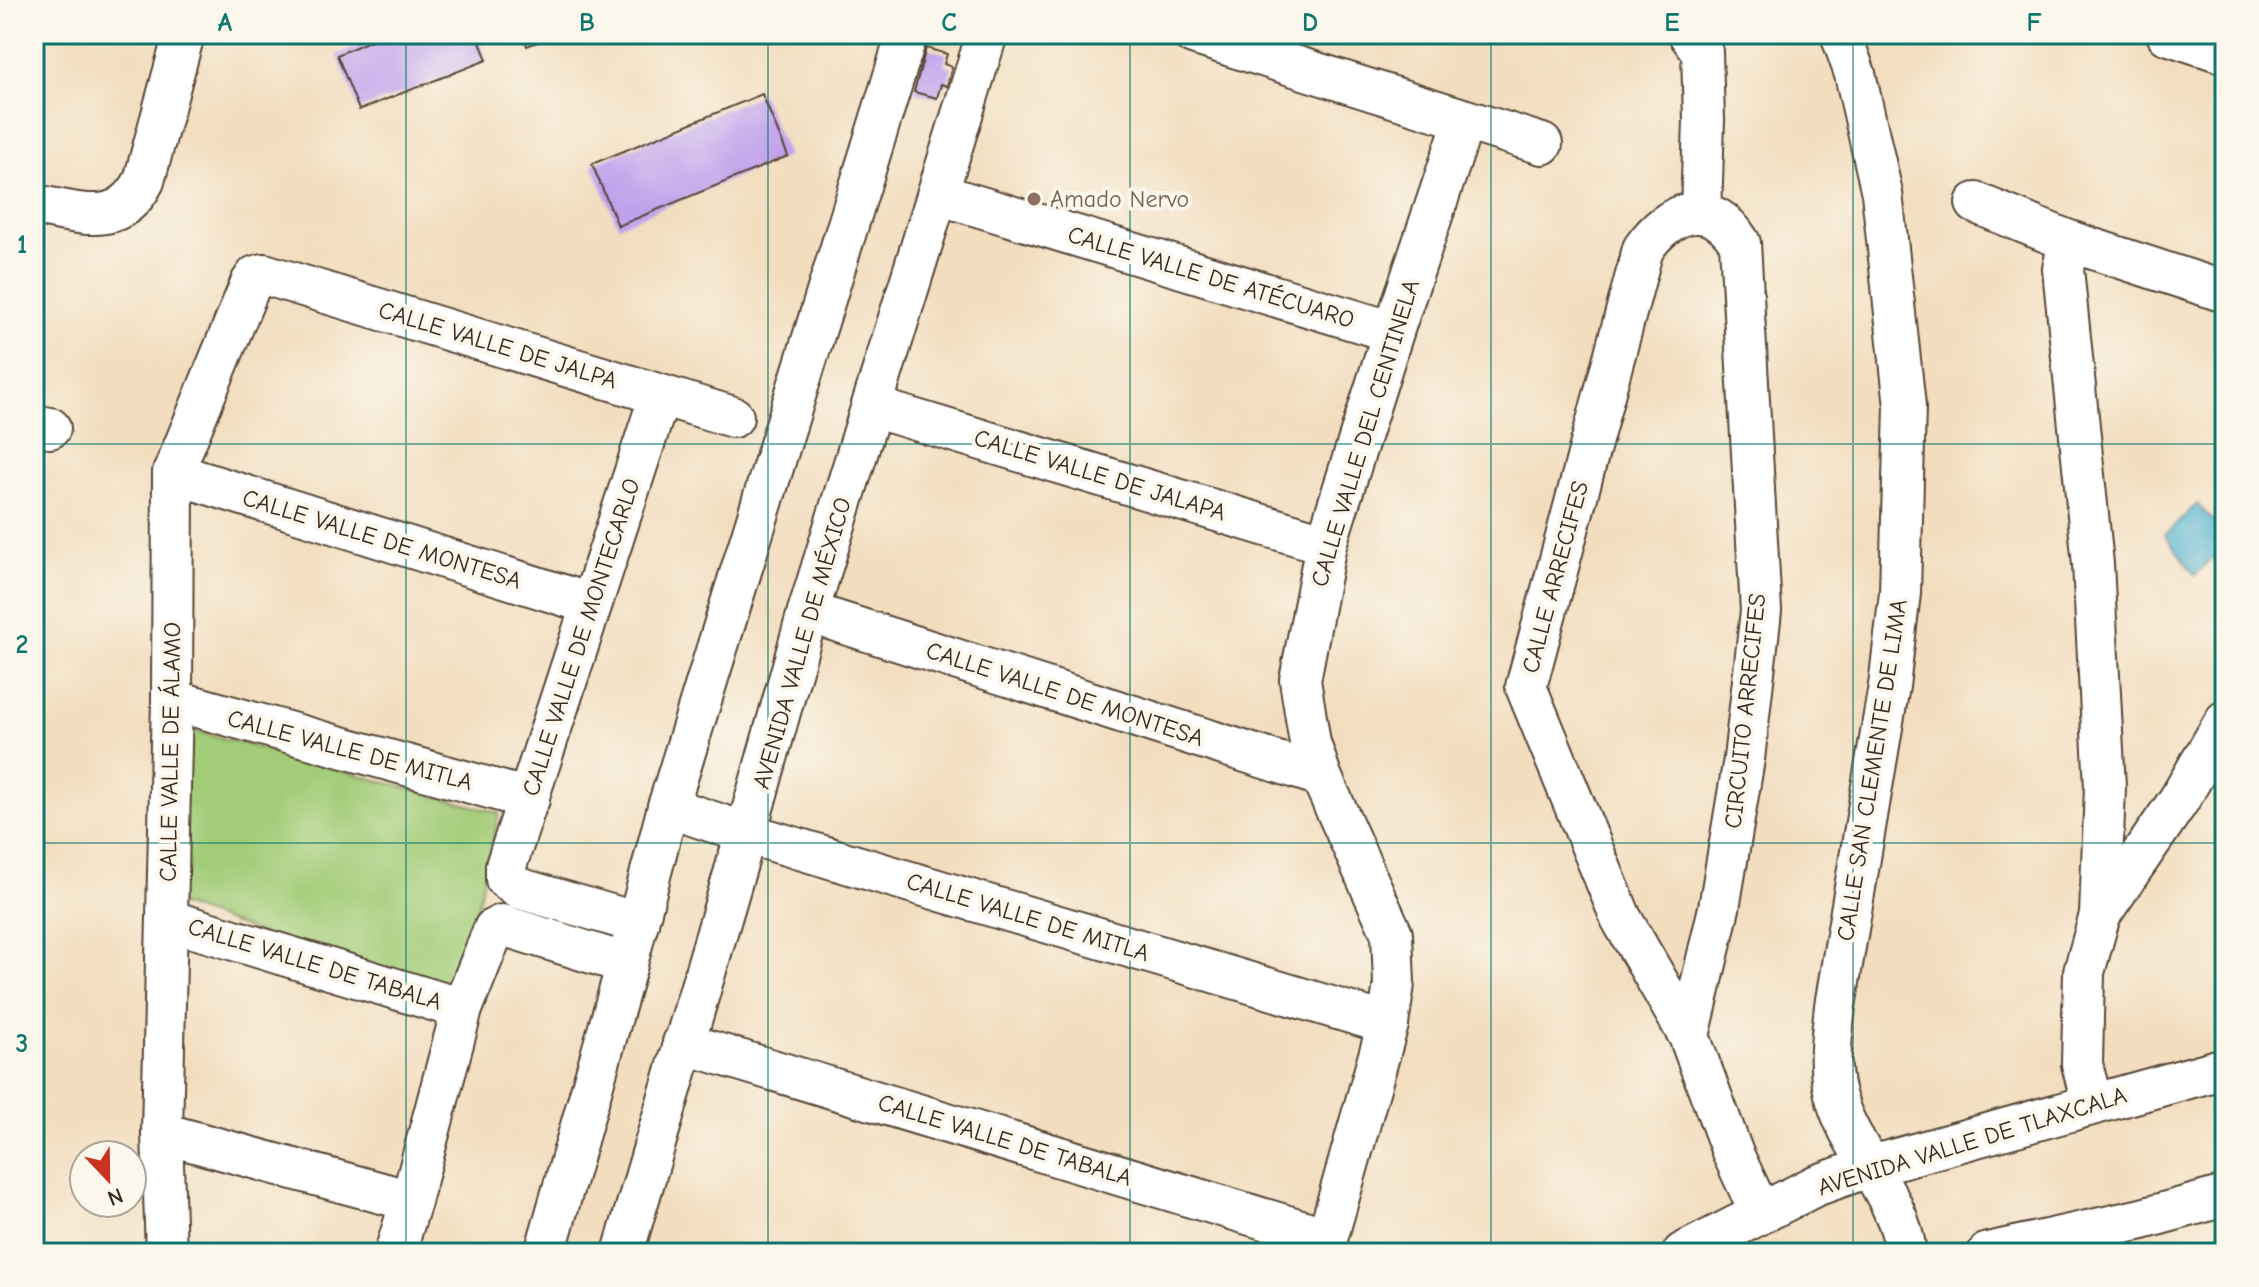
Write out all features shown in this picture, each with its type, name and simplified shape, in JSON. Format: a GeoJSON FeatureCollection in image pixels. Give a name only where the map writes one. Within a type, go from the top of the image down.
{"type":"FeatureCollection","features":[{"type":"Feature","properties":{"kind":"street"},"geometry":{"type":"LineString","coordinates":[[34,205],[99,215],[122,209],[137,195],[144,181],[184,34]]}},
{"type":"Feature","properties":{"kind":"street"},"geometry":{"type":"LineString","coordinates":[[545,1253],[668,807],[907,34]]}},
{"type":"Feature","properties":{"kind":"street","name":"AVENIDA VALLE DE MÉXICO"},"geometry":{"type":"LineString","coordinates":[[623,1253],[808,612],[987,34]]}},
{"type":"Feature","properties":{"kind":"street"},"geometry":{"type":"LineString","coordinates":[[1193,34],[1542,144]]}},
{"type":"Feature","properties":{"kind":"street"},"geometry":{"type":"LineString","coordinates":[[1689,34],[1702,52],[1704,120],[1701,212]]}},
{"type":"Feature","properties":{"kind":"street","name":"CALLE SAN CLEMENTE DE LIMA"},"geometry":{"type":"LineString","coordinates":[[1841,34],[1855,74],[1882,193],[1905,406],[1900,593],[1889,686],[1835,1006],[1830,1057],[1834,1092],[1842,1115],[1876,1174],[1904,1243]]}},
{"type":"Feature","properties":{"kind":"street"},"geometry":{"type":"LineString","coordinates":[[2167,34],[2225,53]]}},
{"type":"Feature","properties":{"kind":"street","name":"CALLE VALLE DEL CENTINELA"},"geometry":{"type":"LineString","coordinates":[[1325,1246],[1388,1024],[1394,984],[1392,934],[1321,776],[1310,743],[1300,680],[1326,544],[1464,121]]}},
{"type":"Feature","properties":{"kind":"street","name":"CALLE VALLE DE ATÉCUARO"},"geometry":{"type":"LineString","coordinates":[[938,194],[1393,332]]}},
{"type":"Feature","properties":{"kind":"street"},"geometry":{"type":"LineString","coordinates":[[1976,203],[2069,241],[2225,292]]}},
{"type":"Feature","properties":{"kind":"street","name":"CIRCUITO ARRECIFES"},"geometry":{"type":"LineString","coordinates":[[1689,1036],[1719,908],[1744,759],[1761,611],[1740,243],[1723,220],[1701,212]]}},
{"type":"Feature","properties":{"kind":"street","name":"CALLE ARRECIFES"},"geometry":{"type":"LineString","coordinates":[[1701,212],[1681,215],[1665,224],[1643,249],[1526,687],[1621,918],[1689,1036],[1733,1154],[1760,1212]]}},
{"type":"Feature","properties":{"kind":"street"},"geometry":{"type":"LineString","coordinates":[[2069,241],[2063,269],[2093,564],[2105,787],[2100,915],[2084,972],[2082,1064],[2092,1104]]}},
{"type":"Feature","properties":{"kind":"street","name":"CALLE VALLE DE JALPA"},"geometry":{"type":"LineString","coordinates":[[264,274],[733,417]]}},
{"type":"Feature","properties":{"kind":"street","name":"CALLE VALLE DE ÁLAMO"},"geometry":{"type":"LineString","coordinates":[[166,1253],[162,1133],[172,700],[173,473],[251,283],[256,276],[264,274]]}},
{"type":"Feature","properties":{"kind":"street","name":"CALLE VALLE DE MONTECARLO"},"geometry":{"type":"LineString","coordinates":[[638,923],[518,888],[506,879],[506,866],[660,395]]}},
{"type":"Feature","properties":{"kind":"street","name":"CALLE VALLE DE JALAPA"},"geometry":{"type":"LineString","coordinates":[[873,407],[1326,544]]}},
{"type":"Feature","properties":{"kind":"street","name":"CALLE VALLE DE MONTESA"},"geometry":{"type":"LineString","coordinates":[[173,473],[591,604]]}},
{"type":"Feature","properties":{"kind":"street","name":"CALLE VALLE DE MONTESA"},"geometry":{"type":"LineString","coordinates":[[808,612],[1321,776]]}},
{"type":"Feature","properties":{"kind":"street","name":"CALLE VALLE DE MITLA"},"geometry":{"type":"LineString","coordinates":[[172,700],[529,799]]}},
{"type":"Feature","properties":{"kind":"street"},"geometry":{"type":"LineString","coordinates":[[2100,915],[2179,800],[2225,721]]}},
{"type":"Feature","properties":{"kind":"street","name":"CALLE VALLE DE MITLA"},"geometry":{"type":"LineString","coordinates":[[668,807],[1388,1024]]}},
{"type":"Feature","properties":{"kind":"street","name":"CALLE VALLE DE TABALA"},"geometry":{"type":"LineString","coordinates":[[168,920],[462,1009]]}},
{"type":"Feature","properties":{"kind":"street"},"geometry":{"type":"LineString","coordinates":[[395,1253],[462,1009],[494,929],[502,925],[627,964]]}},
{"type":"Feature","properties":{"kind":"street","name":"CALLE VALLE DE TABALA"},"geometry":{"type":"LineString","coordinates":[[683,1043],[1325,1246]]}},
{"type":"Feature","properties":{"kind":"street","name":"AVENIDA VALLE DE TLAXCALA"},"geometry":{"type":"LineString","coordinates":[[1683,1253],[1815,1186],[1876,1174],[2092,1104],[2225,1068]]}},
{"type":"Feature","properties":{"kind":"street"},"geometry":{"type":"LineString","coordinates":[[162,1133],[411,1201]]}},
{"type":"Feature","properties":{"kind":"street"},"geometry":{"type":"LineString","coordinates":[[1988,1253],[2142,1219],[2225,1196]]}},
{"type":"Feature","properties":{"kind":"green space"},"geometry":{"type":"Polygon","coordinates":[[[188,729],[499,813],[455,1002],[178,904],[188,729]]]}},
{"type":"Feature","properties":{"kind":"water"},"geometry":{"type":"Polygon","coordinates":[[[2197,504],[2225,533],[2225,568],[2214,557],[2195,575],[2165,535],[2197,504]]]}},
{"type":"Feature","properties":{"kind":"building"},"geometry":{"type":"Polygon","coordinates":[[[385,34],[477,34],[487,60],[359,110],[337,55],[385,34]]]}},
{"type":"Feature","properties":{"kind":"building"},"geometry":{"type":"Polygon","coordinates":[[[523,34],[558,34],[527,46],[523,34]]]}},
{"type":"Feature","properties":{"kind":"building"},"geometry":{"type":"Polygon","coordinates":[[[926,48],[947,54],[944,64],[952,67],[947,86],[941,84],[937,98],[914,92],[926,48]]]}},
{"type":"Feature","properties":{"kind":"building"},"geometry":{"type":"Polygon","coordinates":[[[762,94],[788,156],[618,226],[592,164],[762,94]]]}},
{"type":"Feature","properties":{"kind":"place","name":"Amado Nervo"},"geometry":{"type":"Point","coordinates":[1034,199]}}]}
